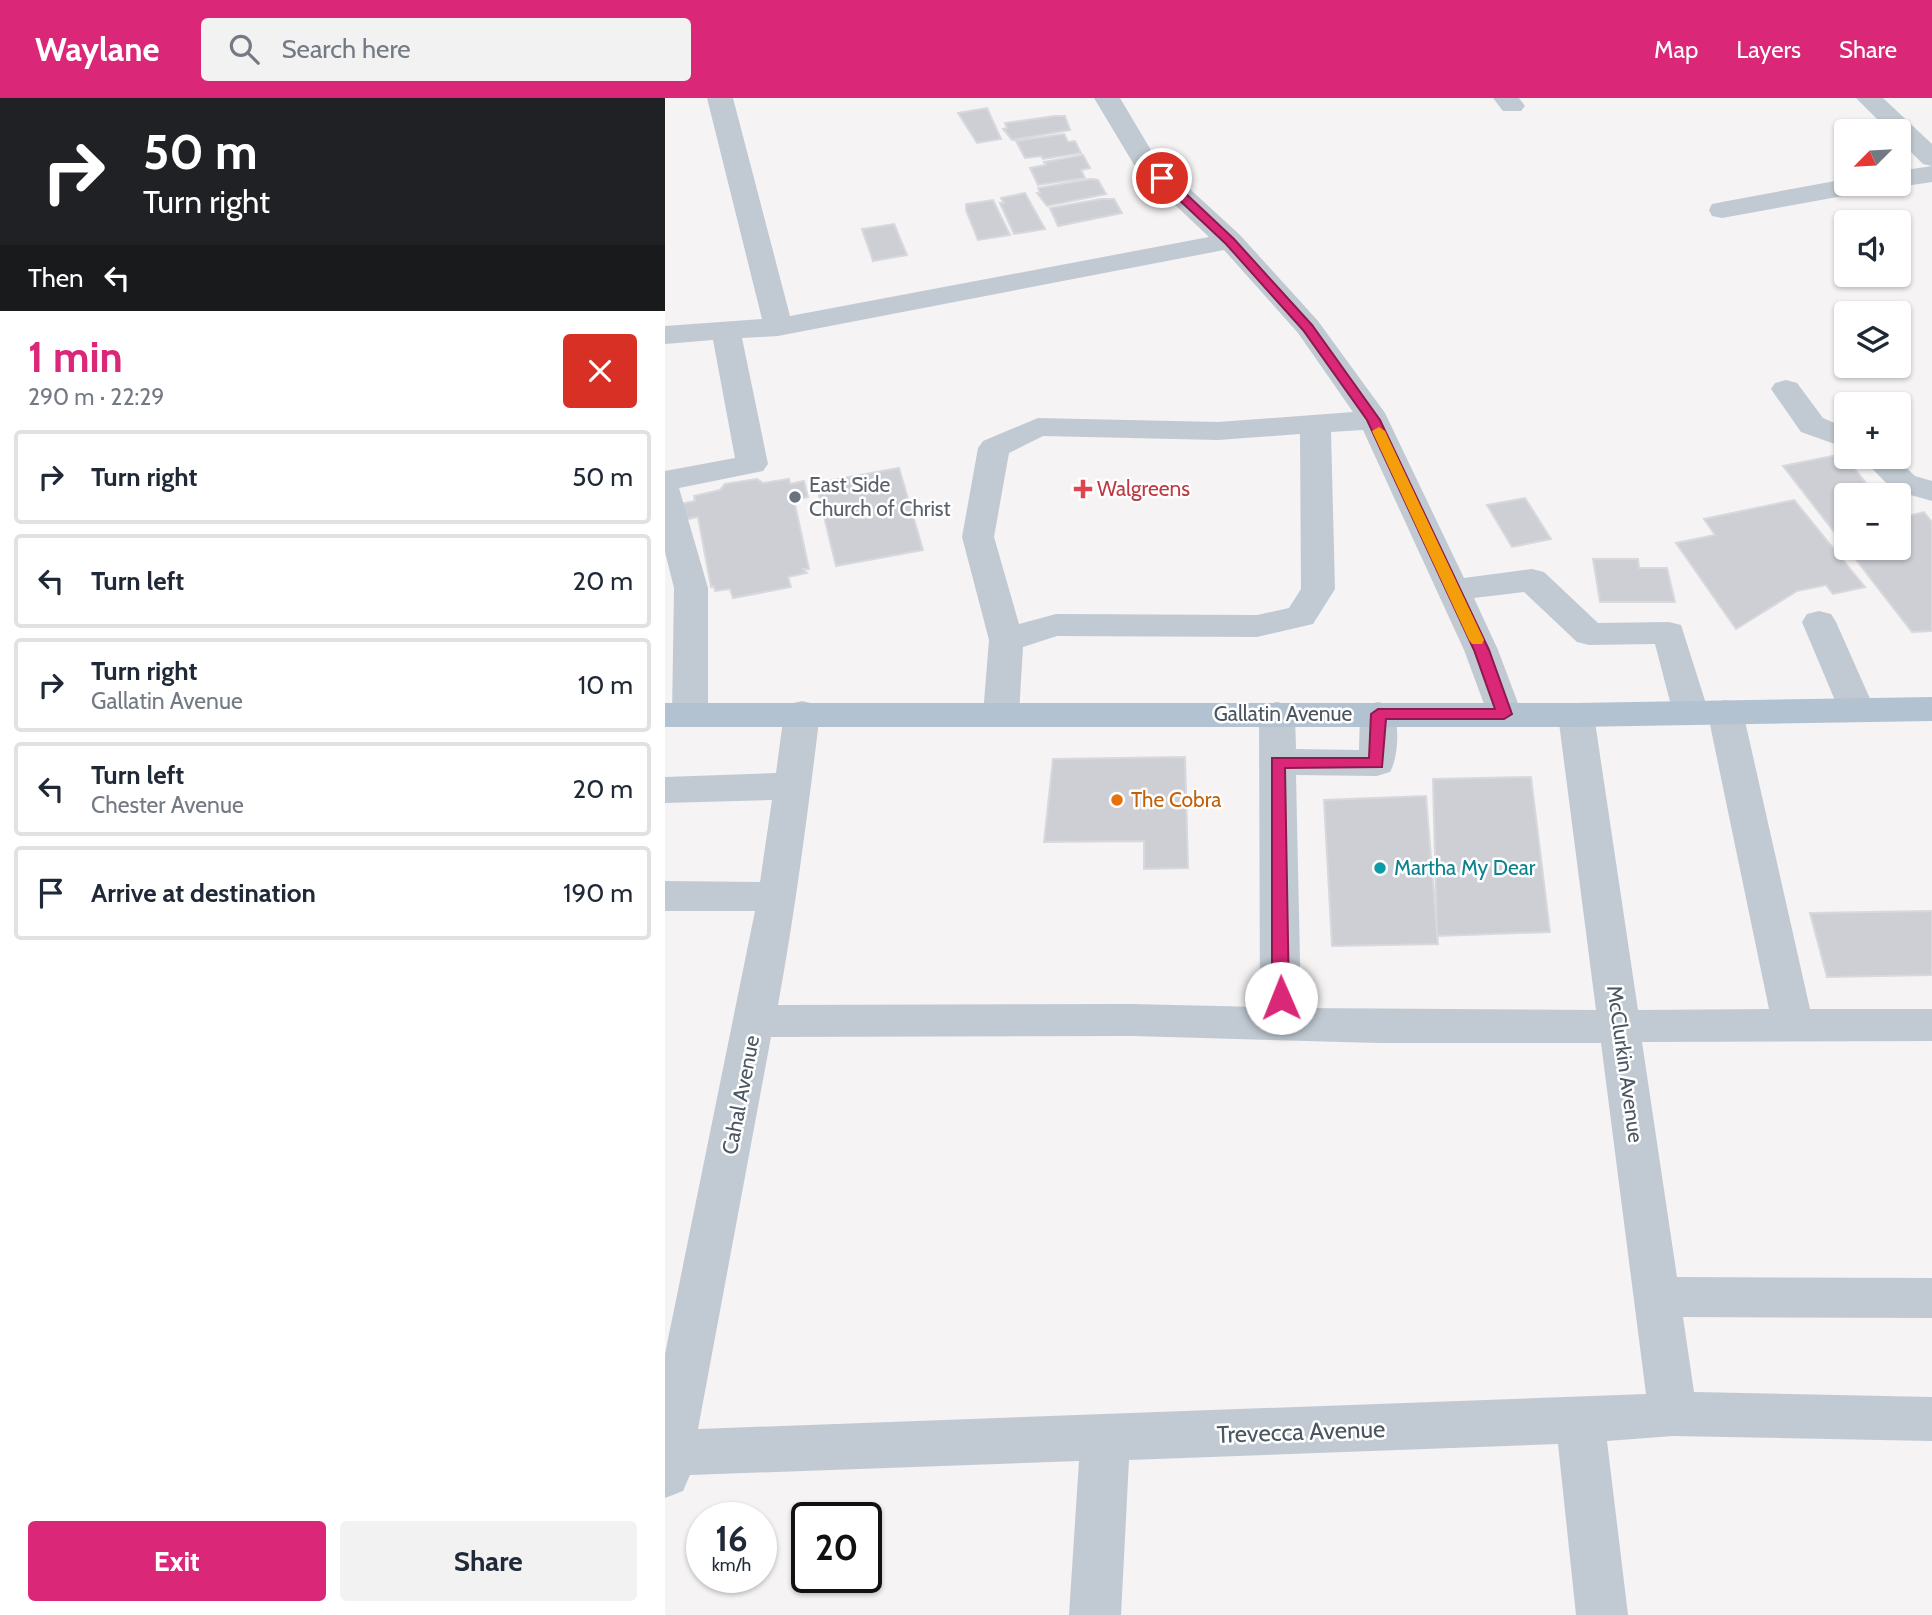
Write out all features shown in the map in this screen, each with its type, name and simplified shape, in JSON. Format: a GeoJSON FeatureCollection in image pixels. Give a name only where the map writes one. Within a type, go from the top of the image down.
{"type":"FeatureCollection","features":[{"type":"Feature","properties":{"kind":"main road","name":"Gallatin Avenue"},"geometry":{"type":"LineString","coordinates":[[677,715],[1576,715],[1932,709]]}},
{"type":"Feature","properties":{"kind":"street"},"geometry":{"type":"LineString","coordinates":[[720,98],[778,327]]}},
{"type":"Feature","properties":{"kind":"street"},"geometry":{"type":"LineString","coordinates":[[1107,98],[1145,162],[1230,241],[1308,327],[1374,420],[1481,650],[1504,714]]}},
{"type":"Feature","properties":{"kind":"street"},"geometry":{"type":"LineString","coordinates":[[1869,98],[1932,158]]}},
{"type":"Feature","properties":{"kind":"street"},"geometry":{"type":"LineString","coordinates":[[1911,177],[1932,174]]}},
{"type":"Feature","properties":{"kind":"street"},"geometry":{"type":"LineString","coordinates":[[1722,210],[1834,190]]}},
{"type":"Feature","properties":{"kind":"street"},"geometry":{"type":"LineString","coordinates":[[665,335],[778,327],[1230,241]]}},
{"type":"Feature","properties":{"kind":"street"},"geometry":{"type":"LineString","coordinates":[[665,481],[752,464],[725,329]]}},
{"type":"Feature","properties":{"kind":"street"},"geometry":{"type":"LineString","coordinates":[[1786,390],[1812,425],[1834,434]]}},
{"type":"Feature","properties":{"kind":"street"},"geometry":{"type":"LineString","coordinates":[[1001,714],[1006,640],[978,537],[994,448],[1038,427],[1218,431],[1374,420]]}},
{"type":"Feature","properties":{"kind":"street"},"geometry":{"type":"LineString","coordinates":[[1006,640],[1056,625],[1257,626],[1301,616],[1318,589],[1315,424]]}},
{"type":"Feature","properties":{"kind":"street"},"geometry":{"type":"LineString","coordinates":[[1889,469],[1904,484],[1932,491]]}},
{"type":"Feature","properties":{"kind":"street"},"geometry":{"type":"LineString","coordinates":[[665,490],[691,588],[677,715]]}},
{"type":"Feature","properties":{"kind":"street"},"geometry":{"type":"LineString","coordinates":[[1453,590],[1532,580],[1589,634],[1669,633],[1708,713],[1793,1024]]}},
{"type":"Feature","properties":{"kind":"street"},"geometry":{"type":"LineString","coordinates":[[1819,622],[1857,710]]}},
{"type":"Feature","properties":{"kind":"street","name":"Cahal Avenue"},"geometry":{"type":"LineString","coordinates":[[667,1464],[778,897],[795,786],[802,713]]}},
{"type":"Feature","properties":{"kind":"street"},"geometry":{"type":"LineString","coordinates":[[1277,714],[1281,1025]]}},
{"type":"Feature","properties":{"kind":"street"},"geometry":{"type":"LineString","coordinates":[[1277,762],[1377,763],[1378,714]]}},
{"type":"Feature","properties":{"kind":"street","name":"McClurkin Avenue"},"geometry":{"type":"LineString","coordinates":[[1576,715],[1673,1414]]}},
{"type":"Feature","properties":{"kind":"street"},"geometry":{"type":"LineString","coordinates":[[665,790],[795,786]]}},
{"type":"Feature","properties":{"kind":"street"},"geometry":{"type":"LineString","coordinates":[[665,896],[778,897]]}},
{"type":"Feature","properties":{"kind":"street"},"geometry":{"type":"LineString","coordinates":[[755,1021],[1132,1020],[1281,1025],[1932,1025]]}},
{"type":"Feature","properties":{"kind":"street"},"geometry":{"type":"LineString","coordinates":[[1657,1297],[1932,1298]]}},
{"type":"Feature","properties":{"kind":"street","name":"Trevecca Avenue"},"geometry":{"type":"LineString","coordinates":[[667,1464],[1105,1440],[1580,1422],[1673,1414],[1932,1419]]}},
{"type":"Feature","properties":{"kind":"street"},"geometry":{"type":"LineString","coordinates":[[1580,1422],[1601,1615]]}},
{"type":"Feature","properties":{"kind":"street"},"geometry":{"type":"LineString","coordinates":[[1095,1615],[1105,1440]]}},
{"type":"Feature","properties":{"kind":"building"},"geometry":{"type":"Polygon","coordinates":[[[987,108],[1001,139],[977,143],[958,113],[987,108]]]}},
{"type":"Feature","properties":{"kind":"building"},"geometry":{"type":"Polygon","coordinates":[[[1065,116],[1070,130],[1012,140],[1003,129],[1007,128],[1005,123],[1065,116]]]}},
{"type":"Feature","properties":{"kind":"building"},"geometry":{"type":"Polygon","coordinates":[[[1064,134],[1068,142],[1075,141],[1081,153],[1043,159],[1041,156],[1025,158],[1016,141],[1064,134]]]}},
{"type":"Feature","properties":{"kind":"building"},"geometry":{"type":"Polygon","coordinates":[[[1083,155],[1090,168],[1081,170],[1085,178],[1038,185],[1030,168],[1046,165],[1044,162],[1083,155]]]}},
{"type":"Feature","properties":{"kind":"building"},"geometry":{"type":"Polygon","coordinates":[[[1098,180],[1106,194],[1047,206],[1037,193],[1040,193],[1038,188],[1098,180]]]}},
{"type":"Feature","properties":{"kind":"building"},"geometry":{"type":"Polygon","coordinates":[[[1025,193],[1045,229],[1014,234],[1000,203],[1004,203],[1001,198],[1025,193]]]}},
{"type":"Feature","properties":{"kind":"building"},"geometry":{"type":"Polygon","coordinates":[[[1114,199],[1122,213],[1058,226],[1050,208],[1114,199]]]}},
{"type":"Feature","properties":{"kind":"building"},"geometry":{"type":"Polygon","coordinates":[[[993,200],[1010,235],[978,240],[966,204],[993,200]]]}},
{"type":"Feature","properties":{"kind":"building"},"geometry":{"type":"Polygon","coordinates":[[[894,224],[907,255],[873,261],[862,229],[894,224]]]}},
{"type":"Feature","properties":{"kind":"building"},"geometry":{"type":"Polygon","coordinates":[[[1834,456],[1834,469],[1854,469],[1866,483],[1834,483],[1834,532],[1783,466],[1834,456]]]}},
{"type":"Feature","properties":{"kind":"building"},"geometry":{"type":"Polygon","coordinates":[[[899,468],[923,550],[836,566],[816,483],[899,468]]]}},
{"type":"Feature","properties":{"kind":"building"},"geometry":{"type":"Polygon","coordinates":[[[757,479],[763,483],[789,479],[790,484],[804,481],[808,497],[794,500],[809,569],[803,569],[807,573],[788,577],[791,587],[733,598],[730,589],[715,591],[714,586],[711,587],[698,517],[683,520],[680,504],[695,501],[694,496],[720,490],[725,484],[757,479]]]}},
{"type":"Feature","properties":{"kind":"building"},"geometry":{"type":"Polygon","coordinates":[[[1525,498],[1551,539],[1512,547],[1487,505],[1525,498]]]}},
{"type":"Feature","properties":{"kind":"building"},"geometry":{"type":"Polygon","coordinates":[[[1794,500],[1834,549],[1834,560],[1843,560],[1865,587],[1833,594],[1826,585],[1797,591],[1736,629],[1676,543],[1715,535],[1704,519],[1794,500]]]}},
{"type":"Feature","properties":{"kind":"building"},"geometry":{"type":"Polygon","coordinates":[[[1924,512],[1932,522],[1932,631],[1912,632],[1856,560],[1911,560],[1911,515],[1924,512]]]}},
{"type":"Feature","properties":{"kind":"building"},"geometry":{"type":"Polygon","coordinates":[[[1593,559],[1638,559],[1639,568],[1667,568],[1675,602],[1600,602],[1593,559]]]}},
{"type":"Feature","properties":{"kind":"building","name":"The Cobra"},"geometry":{"type":"Polygon","coordinates":[[[1185,757],[1188,868],[1144,869],[1144,841],[1044,842],[1053,759],[1185,757]]]}},
{"type":"Feature","properties":{"kind":"building"},"geometry":{"type":"Polygon","coordinates":[[[1531,777],[1550,932],[1437,936],[1433,779],[1531,777]]]}},
{"type":"Feature","properties":{"kind":"building","name":"Martha My Dear"},"geometry":{"type":"Polygon","coordinates":[[[1426,796],[1438,944],[1332,946],[1324,800],[1426,796]]]}},
{"type":"Feature","properties":{"kind":"building"},"geometry":{"type":"Polygon","coordinates":[[[1932,911],[1932,975],[1827,977],[1810,913],[1932,911]]]}},
{"type":"Feature","properties":{"kind":"slow traffic"},"geometry":{"type":"LineString","coordinates":[[1379,431],[1477,640]]}},
{"type":"Feature","properties":{"kind":"place","name":"Walgreens"},"geometry":{"type":"Point","coordinates":[1083,489]}},
{"type":"Feature","properties":{"kind":"place","name":"East Side Church of Christ"},"geometry":{"type":"Point","coordinates":[795,497]}},
{"type":"Feature","properties":{"kind":"place","name":"The Cobra"},"geometry":{"type":"Point","coordinates":[1117,800]}},
{"type":"Feature","properties":{"kind":"place","name":"Martha My Dear"},"geometry":{"type":"Point","coordinates":[1380,868]}},
{"type":"Feature","properties":{"kind":"route"},"geometry":{"type":"LineString","coordinates":[[1162,178],[1230,241],[1308,327],[1374,420],[1481,650],[1504,714],[1378,714],[1377,763],[1277,762],[1281,998]]}}]}
